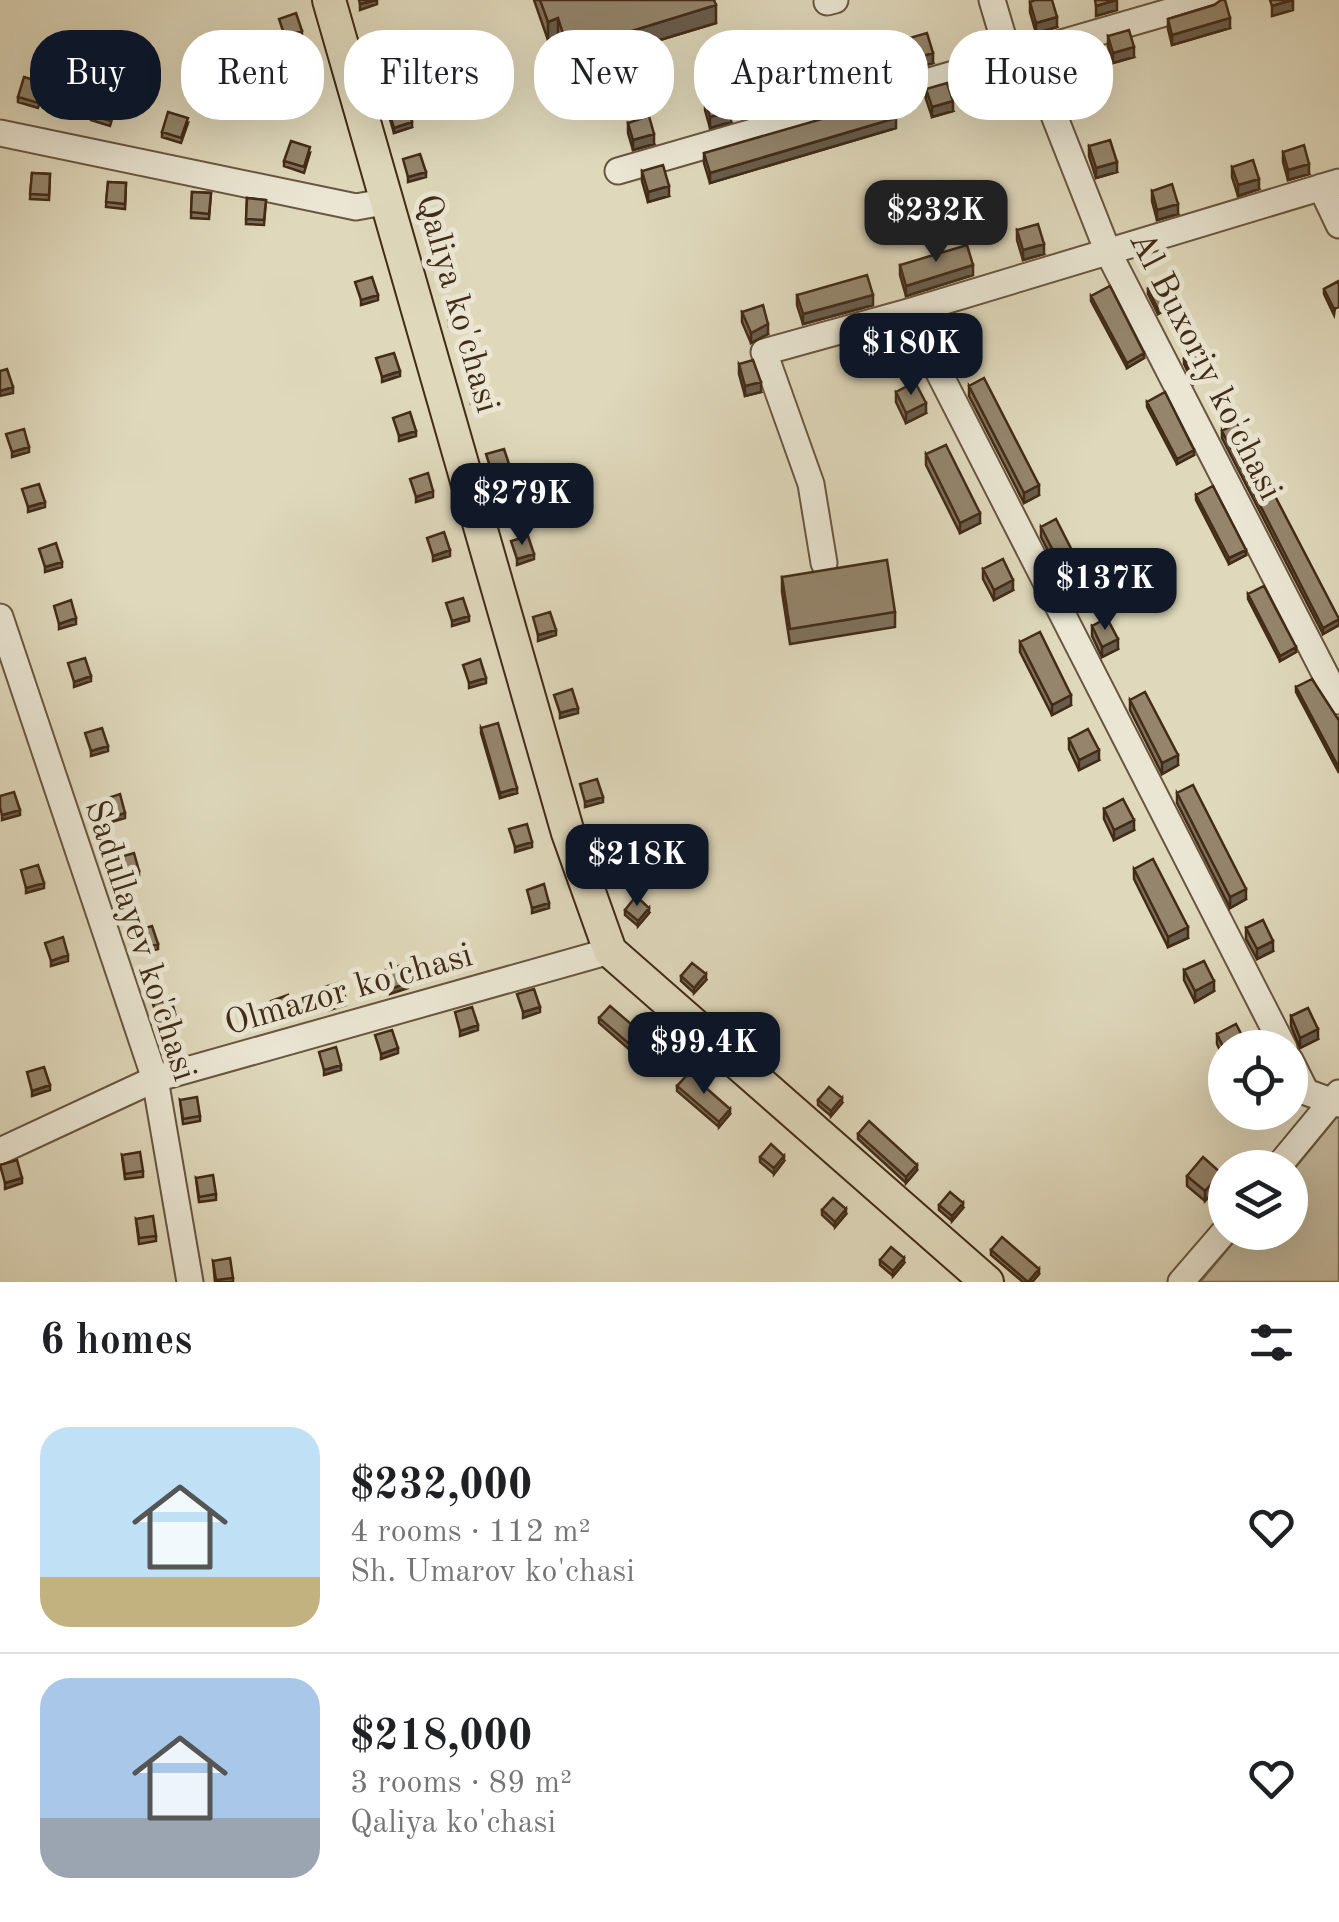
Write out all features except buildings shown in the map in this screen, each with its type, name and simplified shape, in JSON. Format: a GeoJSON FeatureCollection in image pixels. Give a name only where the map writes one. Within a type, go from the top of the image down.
{"type":"FeatureCollection","features":[{"type":"Feature","properties":{"kind":"main road","name":"Qaliya ko'chasi"},"geometry":{"type":"LineString","coordinates":[[330,0],[568,833],[610,951],[987,1282]]}},
{"type":"Feature","properties":{"kind":"street","name":"Al Buxoriy ko'chasi"},"geometry":{"type":"LineString","coordinates":[[992,0],[1007,30]]}},
{"type":"Feature","properties":{"kind":"street"},"geometry":{"type":"LineString","coordinates":[[1106,30],[1210,0]]}},
{"type":"Feature","properties":{"kind":"street"},"geometry":{"type":"LineString","coordinates":[[618,171],[948,76]]}},
{"type":"Feature","properties":{"kind":"street","name":"Al Buxoriy ko'chasi"},"geometry":{"type":"LineString","coordinates":[[1048,120],[1108,252],[1339,701]]}},
{"type":"Feature","properties":{"kind":"street"},"geometry":{"type":"LineString","coordinates":[[0,133],[356,207],[389,201]]}},
{"type":"Feature","properties":{"kind":"street"},"geometry":{"type":"LineString","coordinates":[[824,563],[811,484],[764,352],[1330,185],[1339,225]]}},
{"type":"Feature","properties":{"kind":"street"},"geometry":{"type":"LineString","coordinates":[[908,312],[1275,1030]]}},
{"type":"Feature","properties":{"kind":"street","name":"Sadullayev ko'chasi"},"geometry":{"type":"LineString","coordinates":[[1,623],[154,1080],[190,1282]]}},
{"type":"Feature","properties":{"kind":"street","name":"Olmazor ko'chasi"},"geometry":{"type":"LineString","coordinates":[[0,1151],[154,1080],[610,951]]}},
{"type":"Feature","properties":{"kind":"street"},"geometry":{"type":"LineString","coordinates":[[1294,1150],[1337,1100],[1308,1093]]}},
{"type":"Feature","properties":{"kind":"street"},"geometry":{"type":"LineString","coordinates":[[1181,1282],[1208,1250]]}},
{"type":"Feature","properties":{"kind":"shaded area"},"geometry":{"type":"Polygon","coordinates":[[[1339,1114],[1339,1282],[1200,1282],[1227,1250],[1308,1250],[1308,1152],[1339,1114]]]}}]}
